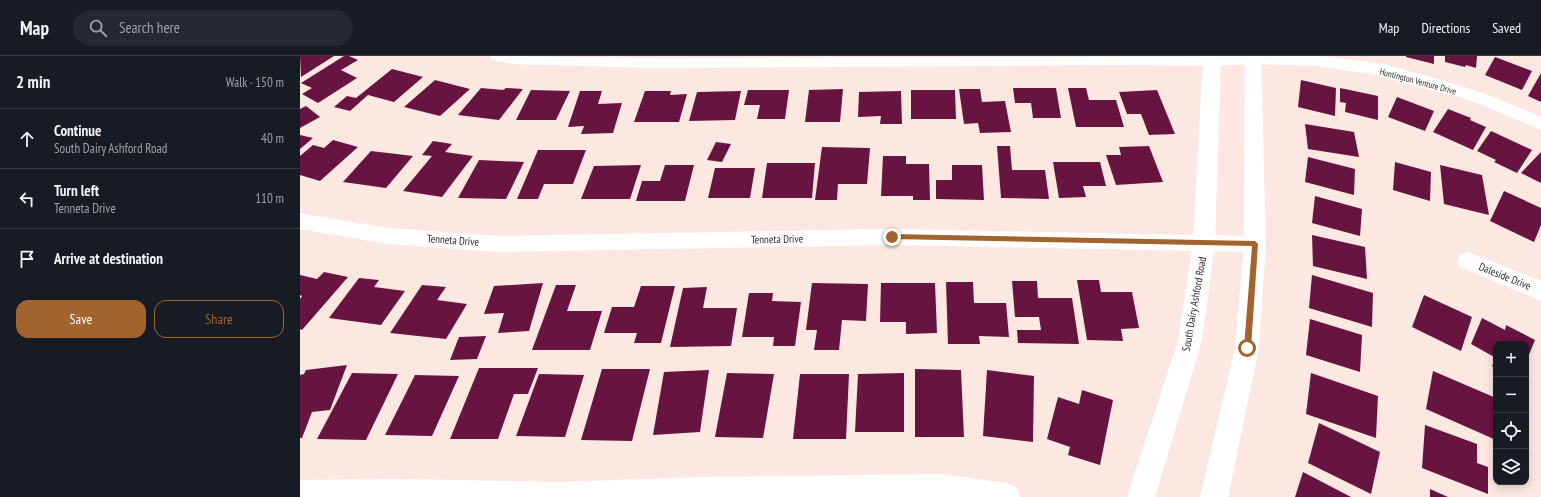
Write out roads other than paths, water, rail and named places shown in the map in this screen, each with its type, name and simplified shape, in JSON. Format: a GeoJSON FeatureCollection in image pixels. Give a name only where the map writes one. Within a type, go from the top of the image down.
{"type":"FeatureCollection","features":[{"type":"Feature","properties":{"kind":"street","name":"Huntington Venture Drive"},"geometry":{"type":"LineString","coordinates":[[498,56],[514,59],[650,63],[1120,60],[1254,57],[1317,61],[1384,70],[1435,84],[1483,100],[1541,124]]}},
{"type":"Feature","properties":{"kind":"street"},"geometry":{"type":"LineString","coordinates":[[1214,497],[1247,348],[1255,244],[1254,57]]}},
{"type":"Feature","properties":{"kind":"street","name":"South Dairy Ashford Road"},"geometry":{"type":"LineString","coordinates":[[1141,497],[1190,341],[1204,243],[1211,59]]}},
{"type":"Feature","properties":{"kind":"street","name":"Tenneta Drive"},"geometry":{"type":"LineString","coordinates":[[300,221],[388,236],[499,244],[892,237],[1255,244]]}},
{"type":"Feature","properties":{"kind":"street","name":"Daleside Drive"},"geometry":{"type":"LineString","coordinates":[[1468,261],[1528,285],[1541,292]]}},
{"type":"Feature","properties":{"kind":"street"},"geometry":{"type":"LineString","coordinates":[[300,493],[329,495],[700,494],[941,487],[1006,497]]}}]}
